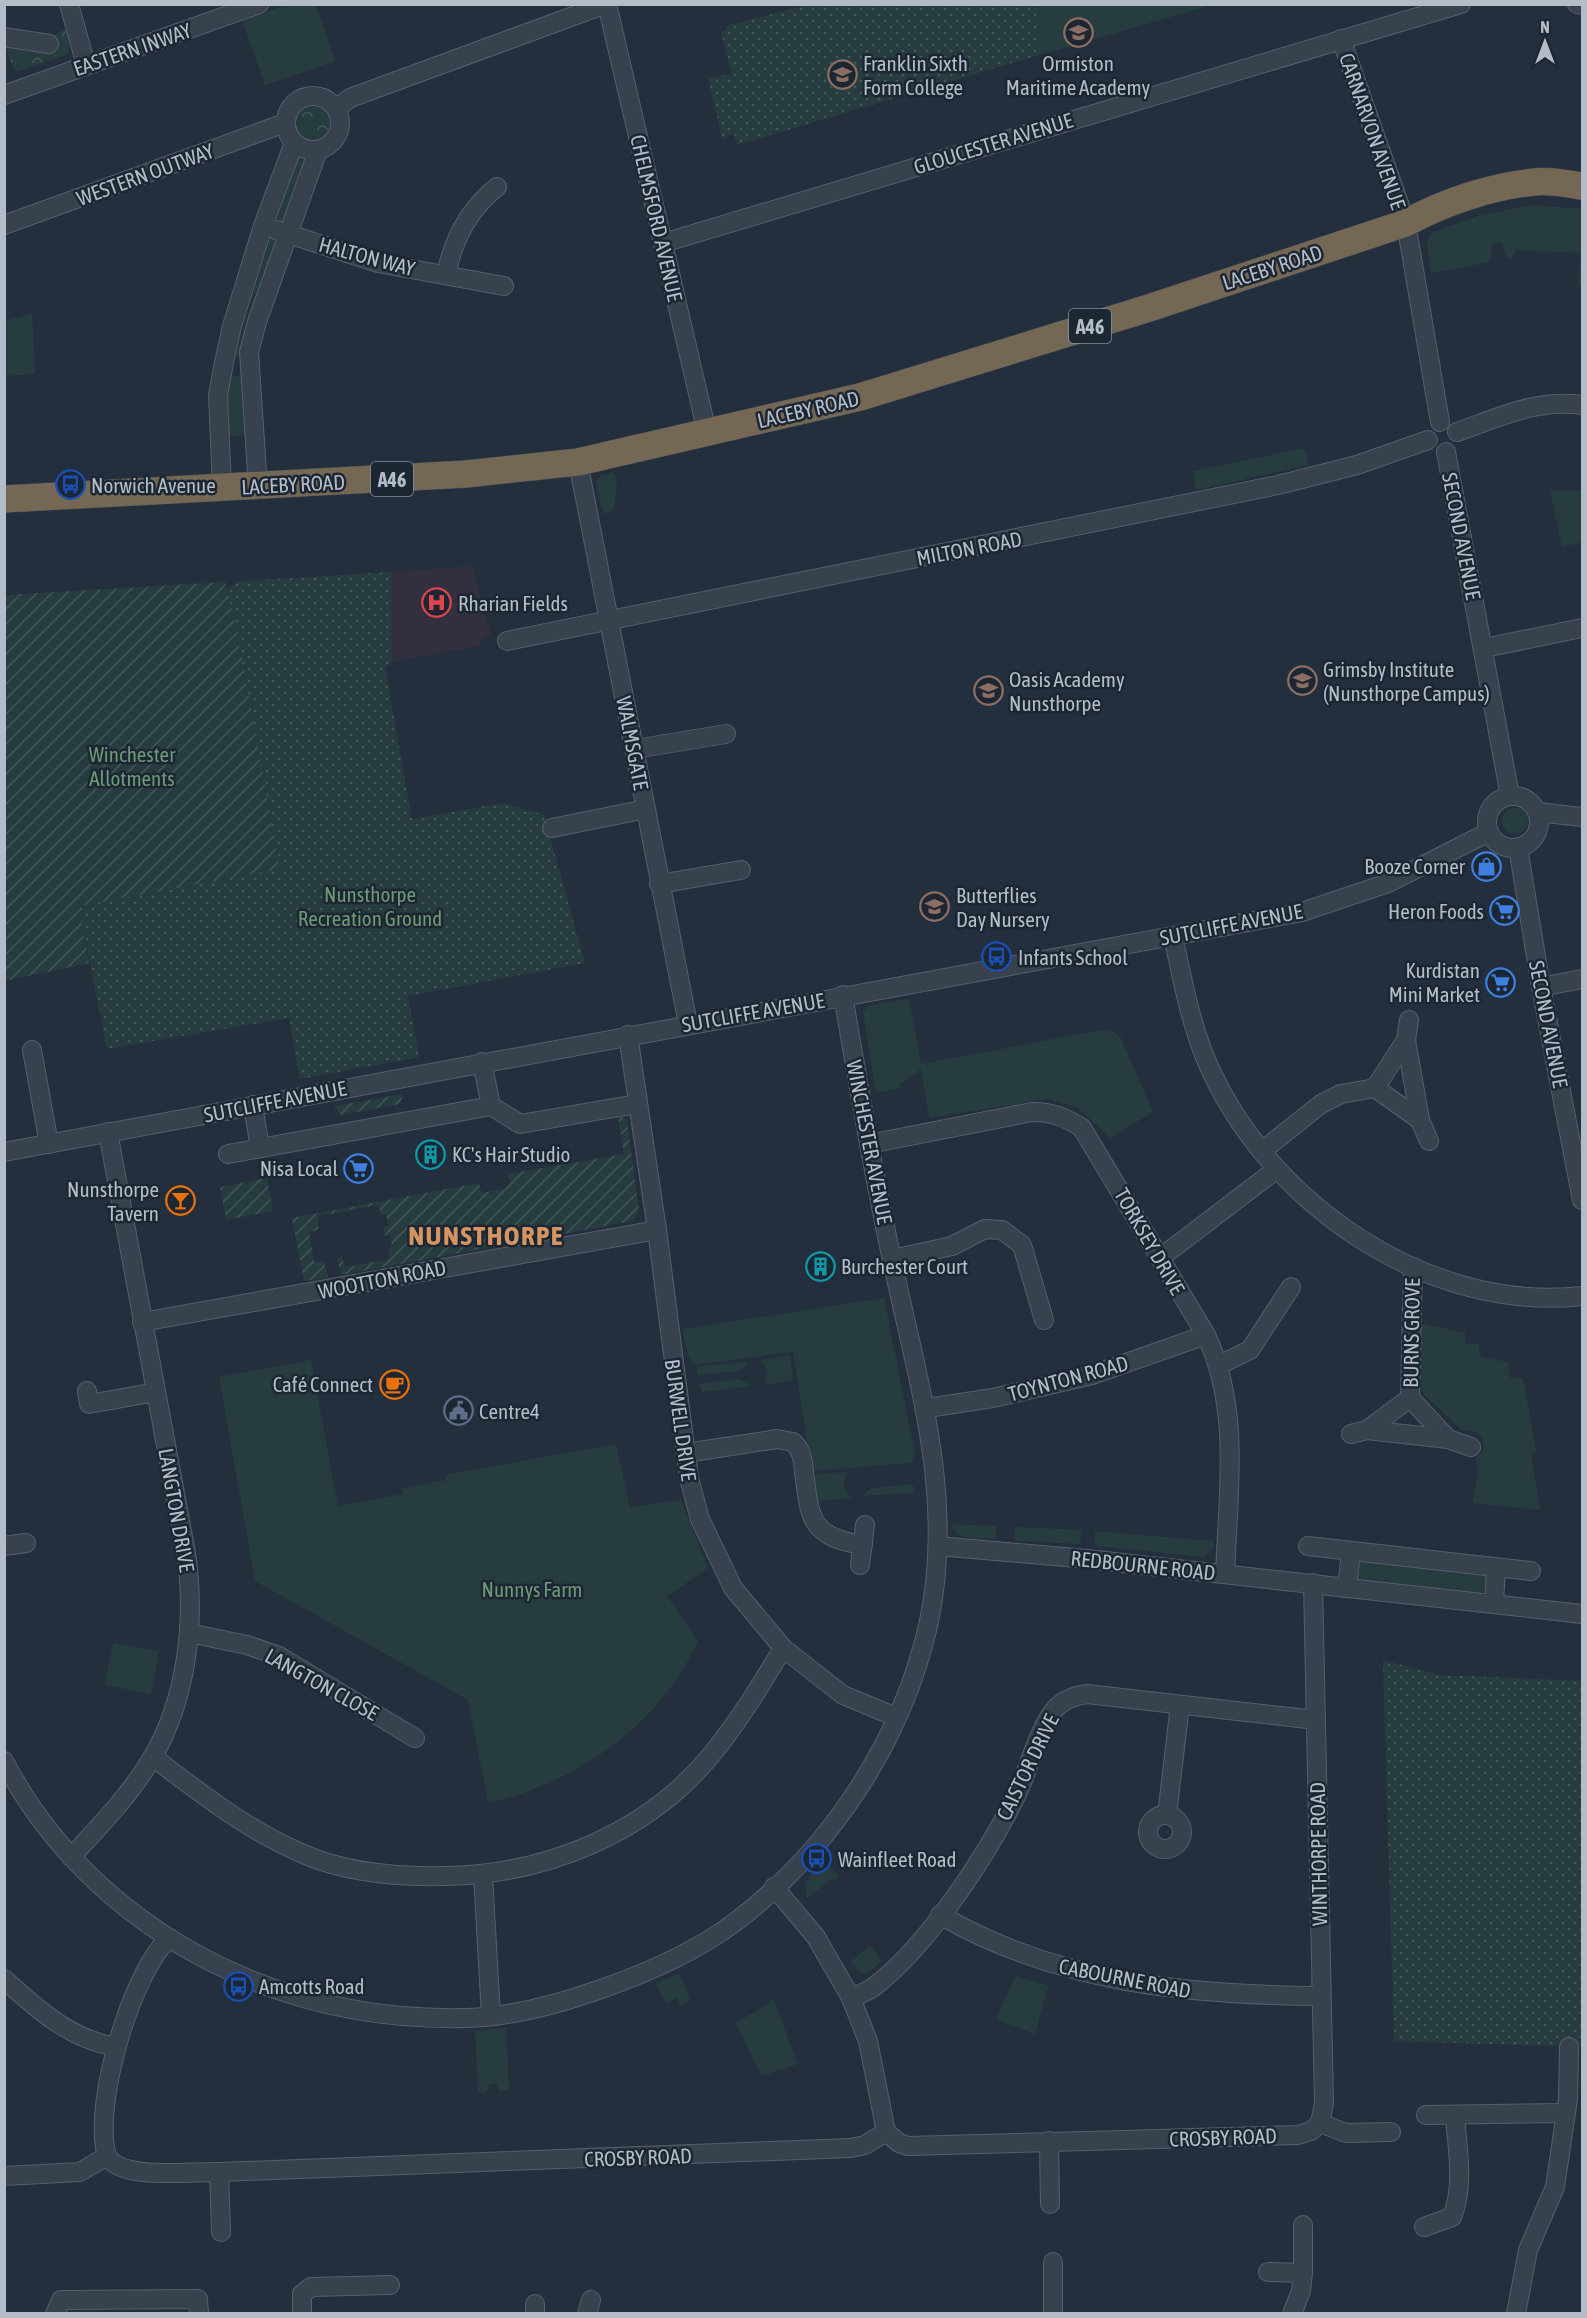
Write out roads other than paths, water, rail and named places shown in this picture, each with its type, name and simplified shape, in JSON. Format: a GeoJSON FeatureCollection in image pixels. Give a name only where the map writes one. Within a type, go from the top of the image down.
{"type":"FeatureCollection","features":[{"type":"Feature","properties":{"kind":"highway","name":"LACEBY ROAD"},"geometry":{"type":"LineString","coordinates":[[4,499],[258,487],[477,473],[578,462],[871,393],[1149,308],[1406,223],[1430,210],[1505,186],[1538,181],[1582,186]]}},
{"type":"Feature","properties":{"kind":"street"},"geometry":{"type":"LineString","coordinates":[[69,4],[86,65]]}},
{"type":"Feature","properties":{"kind":"street","name":"EASTERN INWAY"},"geometry":{"type":"LineString","coordinates":[[5,92],[259,4]]}},
{"type":"Feature","properties":{"kind":"street"},"geometry":{"type":"LineString","coordinates":[[337,108],[350,98],[607,4]]}},
{"type":"Feature","properties":{"kind":"street","name":"CHELMSFORD AVENUE"},"geometry":{"type":"LineString","coordinates":[[607,4],[707,432]]}},
{"type":"Feature","properties":{"kind":"street","name":"GLOUCESTER AVENUE"},"geometry":{"type":"LineString","coordinates":[[663,243],[1461,4]]}},
{"type":"Feature","properties":{"kind":"street"},"geometry":{"type":"LineString","coordinates":[[1577,4],[1582,5]]}},
{"type":"Feature","properties":{"kind":"street"},"geometry":{"type":"LineString","coordinates":[[4,37],[49,44]]}},
{"type":"Feature","properties":{"kind":"street","name":"CARNARVON AVENUE"},"geometry":{"type":"LineString","coordinates":[[1341,39],[1406,223]]}},
{"type":"Feature","properties":{"kind":"street"},"geometry":{"type":"LineString","coordinates":[[306,96],[323,97],[337,108],[340,118],[338,136],[333,142],[318,150],[310,150],[294,143],[285,123],[291,105],[306,96]]}},
{"type":"Feature","properties":{"kind":"street","name":"WESTERN OUTWAY"},"geometry":{"type":"LineString","coordinates":[[4,225],[285,123]]}},
{"type":"Feature","properties":{"kind":"street"},"geometry":{"type":"LineString","coordinates":[[222,488],[218,418],[224,363],[232,326],[263,226],[294,143]]}},
{"type":"Feature","properties":{"kind":"street"},"geometry":{"type":"LineString","coordinates":[[258,487],[248,365],[257,322],[318,150]]}},
{"type":"Feature","properties":{"kind":"street","name":"HALTON WAY"},"geometry":{"type":"LineString","coordinates":[[446,275],[451,251],[463,226],[479,204],[497,187]]}},
{"type":"Feature","properties":{"kind":"street"},"geometry":{"type":"LineString","coordinates":[[1406,223],[1440,422]]}},
{"type":"Feature","properties":{"kind":"street"},"geometry":{"type":"LineString","coordinates":[[263,226],[288,234]]}},
{"type":"Feature","properties":{"kind":"street","name":"HALTON WAY"},"geometry":{"type":"LineString","coordinates":[[288,234],[378,263],[504,286]]}},
{"type":"Feature","properties":{"kind":"street"},"geometry":{"type":"LineString","coordinates":[[224,363],[248,365]]}},
{"type":"Feature","properties":{"kind":"street"},"geometry":{"type":"LineString","coordinates":[[1457,432],[1537,404],[1558,402],[1582,405]]}},
{"type":"Feature","properties":{"kind":"street"},"geometry":{"type":"LineString","coordinates":[[1440,422],[1450,424],[1457,432],[1457,443],[1446,452],[1435,451],[1428,440],[1430,429],[1440,422]]}},
{"type":"Feature","properties":{"kind":"street","name":"MILTON ROAD"},"geometry":{"type":"LineString","coordinates":[[507,641],[1278,485],[1357,465],[1428,440]]}},
{"type":"Feature","properties":{"kind":"street","name":"SECOND AVENUE"},"geometry":{"type":"LineString","coordinates":[[1446,452],[1510,796]]}},
{"type":"Feature","properties":{"kind":"street","name":"WALMSGATE"},"geometry":{"type":"LineString","coordinates":[[578,462],[688,1024]]}},
{"type":"Feature","properties":{"kind":"street"},"geometry":{"type":"LineString","coordinates":[[1484,648],[1582,628]]}},
{"type":"Feature","properties":{"kind":"street"},"geometry":{"type":"LineString","coordinates":[[635,749],[726,734]]}},
{"type":"Feature","properties":{"kind":"street"},"geometry":{"type":"LineString","coordinates":[[1510,796],[1527,801],[1537,813],[1535,835],[1518,847],[1501,845],[1489,832],[1487,823],[1492,807],[1510,796]]}},
{"type":"Feature","properties":{"kind":"street"},"geometry":{"type":"LineString","coordinates":[[552,828],[646,809]]}},
{"type":"Feature","properties":{"kind":"street"},"geometry":{"type":"LineString","coordinates":[[1537,813],[1582,817]]}},
{"type":"Feature","properties":{"kind":"street","name":"SUTCLIFFE AVENUE"},"geometry":{"type":"LineString","coordinates":[[4,1152],[843,995],[1302,912],[1388,883],[1489,832]]}},
{"type":"Feature","properties":{"kind":"street","name":"SECOND AVENUE"},"geometry":{"type":"LineString","coordinates":[[1518,847],[1541,987],[1574,1112],[1582,1200]]}},
{"type":"Feature","properties":{"kind":"street"},"geometry":{"type":"LineString","coordinates":[[659,884],[741,870]]}},
{"type":"Feature","properties":{"kind":"street"},"geometry":{"type":"LineString","coordinates":[[1173,936],[1186,1001],[1212,1073],[1244,1126],[1277,1169],[1333,1220],[1413,1267],[1501,1294],[1532,1297],[1582,1296]]}},
{"type":"Feature","properties":{"kind":"street"},"geometry":{"type":"LineString","coordinates":[[1541,987],[1582,979]]}},
{"type":"Feature","properties":{"kind":"street","name":"WINCHESTER AVENUE"},"geometry":{"type":"LineString","coordinates":[[4,1761],[26,1798],[71,1857],[118,1902],[168,1939],[238,1977],[312,2002],[390,2016],[469,2018],[569,2001],[628,1980],[678,1956],[732,1924],[774,1887],[813,1851],[845,1809],[873,1765],[914,1673],[927,1626],[938,1546],[935,1479],[927,1408],[892,1259],[843,995]]}},
{"type":"Feature","properties":{"kind":"street"},"geometry":{"type":"LineString","coordinates":[[1409,1020],[1406,1040],[1420,1120],[1429,1141]]}},
{"type":"Feature","properties":{"kind":"street","name":"BURWELL DRIVE"},"geometry":{"type":"LineString","coordinates":[[628,1035],[657,1230],[692,1495],[700,1520],[733,1588],[783,1648],[843,1695],[896,1717]]}},
{"type":"Feature","properties":{"kind":"street"},"geometry":{"type":"LineString","coordinates":[[1375,1088],[1406,1040]]}},
{"type":"Feature","properties":{"kind":"street"},"geometry":{"type":"LineString","coordinates":[[32,1050],[49,1144]]}},
{"type":"Feature","properties":{"kind":"street"},"geometry":{"type":"LineString","coordinates":[[482,1062],[491,1106]]}},
{"type":"Feature","properties":{"kind":"street"},"geometry":{"type":"LineString","coordinates":[[1263,1151],[1321,1104],[1341,1094],[1375,1088],[1420,1120]]}},
{"type":"Feature","properties":{"kind":"street"},"geometry":{"type":"LineString","coordinates":[[228,1154],[491,1106],[520,1124],[637,1104]]}},
{"type":"Feature","properties":{"kind":"street"},"geometry":{"type":"LineString","coordinates":[[253,1105],[260,1148]]}},
{"type":"Feature","properties":{"kind":"street","name":"TORKSEY DRIVE"},"geometry":{"type":"LineString","coordinates":[[869,1144],[1032,1112],[1050,1112],[1065,1117],[1082,1128],[1206,1335],[1219,1365],[1230,1434],[1225,1574]]}},
{"type":"Feature","properties":{"kind":"street","name":"LANGTON DRIVE"},"geometry":{"type":"LineString","coordinates":[[71,1857],[117,1807],[153,1757],[178,1694],[189,1633],[189,1572],[108,1132]]}},
{"type":"Feature","properties":{"kind":"street"},"geometry":{"type":"LineString","coordinates":[[1160,1258],[1277,1169]]}},
{"type":"Feature","properties":{"kind":"street"},"geometry":{"type":"LineString","coordinates":[[892,1259],[952,1246],[985,1229],[1002,1230],[1022,1245],[1044,1320]]}},
{"type":"Feature","properties":{"kind":"street","name":"WOOTTON ROAD"},"geometry":{"type":"LineString","coordinates":[[142,1323],[657,1230]]}},
{"type":"Feature","properties":{"kind":"street","name":"BURNS GROVE"},"geometry":{"type":"LineString","coordinates":[[1413,1267],[1410,1398],[1449,1438]]}},
{"type":"Feature","properties":{"kind":"street"},"geometry":{"type":"LineString","coordinates":[[1219,1365],[1250,1350],[1291,1287]]}},
{"type":"Feature","properties":{"kind":"street","name":"TOYNTON ROAD"},"geometry":{"type":"LineString","coordinates":[[927,1408],[993,1398],[1092,1375],[1206,1335]]}},
{"type":"Feature","properties":{"kind":"street"},"geometry":{"type":"LineString","coordinates":[[89,1405],[156,1392]]}},
{"type":"Feature","properties":{"kind":"street","name":"BURNS GROVE"},"geometry":{"type":"LineString","coordinates":[[1410,1398],[1359,1432],[1449,1438],[1471,1447]]}},
{"type":"Feature","properties":{"kind":"street"},"geometry":{"type":"LineString","coordinates":[[686,1454],[777,1439],[793,1442],[802,1456],[808,1503],[814,1522],[819,1529],[835,1540],[863,1545]]}},
{"type":"Feature","properties":{"kind":"street"},"geometry":{"type":"LineString","coordinates":[[860,1565],[865,1525]]}},
{"type":"Feature","properties":{"kind":"street"},"geometry":{"type":"LineString","coordinates":[[4,1546],[26,1543]]}},
{"type":"Feature","properties":{"kind":"street","name":"REDBOURNE ROAD"},"geometry":{"type":"LineString","coordinates":[[938,1546],[1494,1602],[1582,1614]]}},
{"type":"Feature","properties":{"kind":"street"},"geometry":{"type":"LineString","coordinates":[[1308,1546],[1531,1572]]}},
{"type":"Feature","properties":{"kind":"street"},"geometry":{"type":"LineString","coordinates":[[1347,1588],[1351,1551]]}},
{"type":"Feature","properties":{"kind":"street"},"geometry":{"type":"LineString","coordinates":[[1494,1602],[1496,1568]]}},
{"type":"Feature","properties":{"kind":"street","name":"WINTHORPE ROAD"},"geometry":{"type":"LineString","coordinates":[[1313,1584],[1324,2103],[1320,2123]]}},
{"type":"Feature","properties":{"kind":"street","name":"LANGTON CLOSE"},"geometry":{"type":"LineString","coordinates":[[189,1633],[247,1645],[279,1656],[415,1738]]}},
{"type":"Feature","properties":{"kind":"street"},"geometry":{"type":"LineString","coordinates":[[153,1757],[250,1828],[303,1854],[382,1872],[422,1877],[483,1875],[556,1859],[629,1825],[651,1810],[711,1756],[743,1714],[783,1648]]}},
{"type":"Feature","properties":{"kind":"street","name":"CAISTOR DRIVE"},"geometry":{"type":"LineString","coordinates":[[851,1998],[874,1988],[904,1959],[940,1915],[981,1857],[1015,1798],[1044,1725],[1058,1706],[1075,1696],[1087,1694],[1316,1720]]}},
{"type":"Feature","properties":{"kind":"street"},"geometry":{"type":"LineString","coordinates":[[1167,1815],[1180,1705]]}},
{"type":"Feature","properties":{"kind":"street"},"geometry":{"type":"LineString","coordinates":[[483,1875],[491,2016]]}},
{"type":"Feature","properties":{"kind":"street"},"geometry":{"type":"LineString","coordinates":[[774,1887],[816,1937],[834,1964],[851,1998],[868,2042],[886,2132]]}},
{"type":"Feature","properties":{"kind":"street","name":"CABOURNE ROAD"},"geometry":{"type":"LineString","coordinates":[[940,1915],[1015,1953],[1086,1972],[1198,1992],[1321,1996]]}},
{"type":"Feature","properties":{"kind":"street"},"geometry":{"type":"LineString","coordinates":[[4,2176],[80,2172],[89,2169],[107,2156],[106,2107],[116,2047],[137,1988],[156,1951],[168,1939]]}},
{"type":"Feature","properties":{"kind":"street"},"geometry":{"type":"LineString","coordinates":[[4,1979],[49,2018],[76,2036],[116,2047]]}},
{"type":"Feature","properties":{"kind":"street"},"geometry":{"type":"LineString","coordinates":[[1516,2313],[1528,2250],[1554,2187],[1568,2099],[1569,2047]]}},
{"type":"Feature","properties":{"kind":"street"},"geometry":{"type":"LineString","coordinates":[[1426,2115],[1565,2113]]}},
{"type":"Feature","properties":{"kind":"street"},"geometry":{"type":"LineString","coordinates":[[1424,2227],[1452,2217],[1457,2205],[1460,2184],[1455,2115]]}},
{"type":"Feature","properties":{"kind":"street"},"geometry":{"type":"LineString","coordinates":[[1320,2123],[1346,2133],[1391,2132]]}},
{"type":"Feature","properties":{"kind":"street","name":"CROSBY ROAD"},"geometry":{"type":"LineString","coordinates":[[107,2156],[114,2165],[131,2172],[219,2172],[851,2148],[865,2145],[886,2132],[892,2139],[908,2146],[1298,2135],[1311,2131],[1320,2123]]}},
{"type":"Feature","properties":{"kind":"street"},"geometry":{"type":"LineString","coordinates":[[1049,2141],[1050,2204]]}},
{"type":"Feature","properties":{"kind":"street"},"geometry":{"type":"LineString","coordinates":[[219,2172],[221,2232]]}},
{"type":"Feature","properties":{"kind":"street"},"geometry":{"type":"LineString","coordinates":[[1292,2313],[1301,2291],[1303,2225]]}},
{"type":"Feature","properties":{"kind":"street"},"geometry":{"type":"LineString","coordinates":[[1053,2262],[1053,2313]]}},
{"type":"Feature","properties":{"kind":"street"},"geometry":{"type":"LineString","coordinates":[[1268,2272],[1303,2273]]}},
{"type":"Feature","properties":{"kind":"street"},"geometry":{"type":"LineString","coordinates":[[302,2313],[302,2294],[311,2287],[390,2285]]}},
{"type":"Feature","properties":{"kind":"street"},"geometry":{"type":"LineString","coordinates":[[55,2313],[61,2300],[120,2306],[198,2299],[199,2313]]}},
{"type":"Feature","properties":{"kind":"place","name":"Ormiston Maritime Academy"},"geometry":{"type":"Point","coordinates":[1078,32]}},
{"type":"Feature","properties":{"kind":"place","name":"Franklin Sixth Form College"},"geometry":{"type":"Point","coordinates":[842,75]}},
{"type":"Feature","properties":{"kind":"place","name":"Norwich Avenue"},"geometry":{"type":"Point","coordinates":[70,485]}},
{"type":"Feature","properties":{"kind":"place","name":"Rharian Fields"},"geometry":{"type":"Point","coordinates":[437,603]}},
{"type":"Feature","properties":{"kind":"place","name":"Grimsby Institute (Nunsthorpe Campus)"},"geometry":{"type":"Point","coordinates":[1302,681]}},
{"type":"Feature","properties":{"kind":"place","name":"Oasis Academy Nunsthorpe"},"geometry":{"type":"Point","coordinates":[988,691]}},
{"type":"Feature","properties":{"kind":"place","name":"Booze Corner"},"geometry":{"type":"Point","coordinates":[1486,866]}},
{"type":"Feature","properties":{"kind":"place","name":"Butterflies Day Nursery"},"geometry":{"type":"Point","coordinates":[935,907]}},
{"type":"Feature","properties":{"kind":"place","name":"Heron Foods"},"geometry":{"type":"Point","coordinates":[1505,911]}},
{"type":"Feature","properties":{"kind":"place","name":"Infants School"},"geometry":{"type":"Point","coordinates":[997,957]}},
{"type":"Feature","properties":{"kind":"place","name":"Kurdistan Mini Market"},"geometry":{"type":"Point","coordinates":[1501,982]}},
{"type":"Feature","properties":{"kind":"place","name":"KC's Hair Studio"},"geometry":{"type":"Point","coordinates":[431,1154]}},
{"type":"Feature","properties":{"kind":"place","name":"Nisa Local"},"geometry":{"type":"Point","coordinates":[359,1168]}},
{"type":"Feature","properties":{"kind":"place","name":"Nunsthorpe Tavern"},"geometry":{"type":"Point","coordinates":[180,1201]}},
{"type":"Feature","properties":{"kind":"place","name":"Burchester Court"},"geometry":{"type":"Point","coordinates":[820,1266]}},
{"type":"Feature","properties":{"kind":"place","name":"Café Connect"},"geometry":{"type":"Point","coordinates":[394,1384]}},
{"type":"Feature","properties":{"kind":"place","name":"Centre4"},"geometry":{"type":"Point","coordinates":[458,1411]}},
{"type":"Feature","properties":{"kind":"place","name":"Wainfleet Road"},"geometry":{"type":"Point","coordinates":[817,1859]}},
{"type":"Feature","properties":{"kind":"place","name":"Amcotts Road"},"geometry":{"type":"Point","coordinates":[238,1986]}},
{"type":"Feature","properties":{"kind":"district","name":"NUNSTHORPE"},"geometry":{"type":"Point","coordinates":[486,1235]}},
{"type":"Feature","properties":{"kind":"park label","name":"Winchester Allotments"},"geometry":{"type":"Point","coordinates":[132,766]}},
{"type":"Feature","properties":{"kind":"park label","name":"Nunsthorpe Recreation Ground"},"geometry":{"type":"Point","coordinates":[370,906]}},
{"type":"Feature","properties":{"kind":"park label","name":"Nunnys Farm"},"geometry":{"type":"Point","coordinates":[532,1589]}}]}
